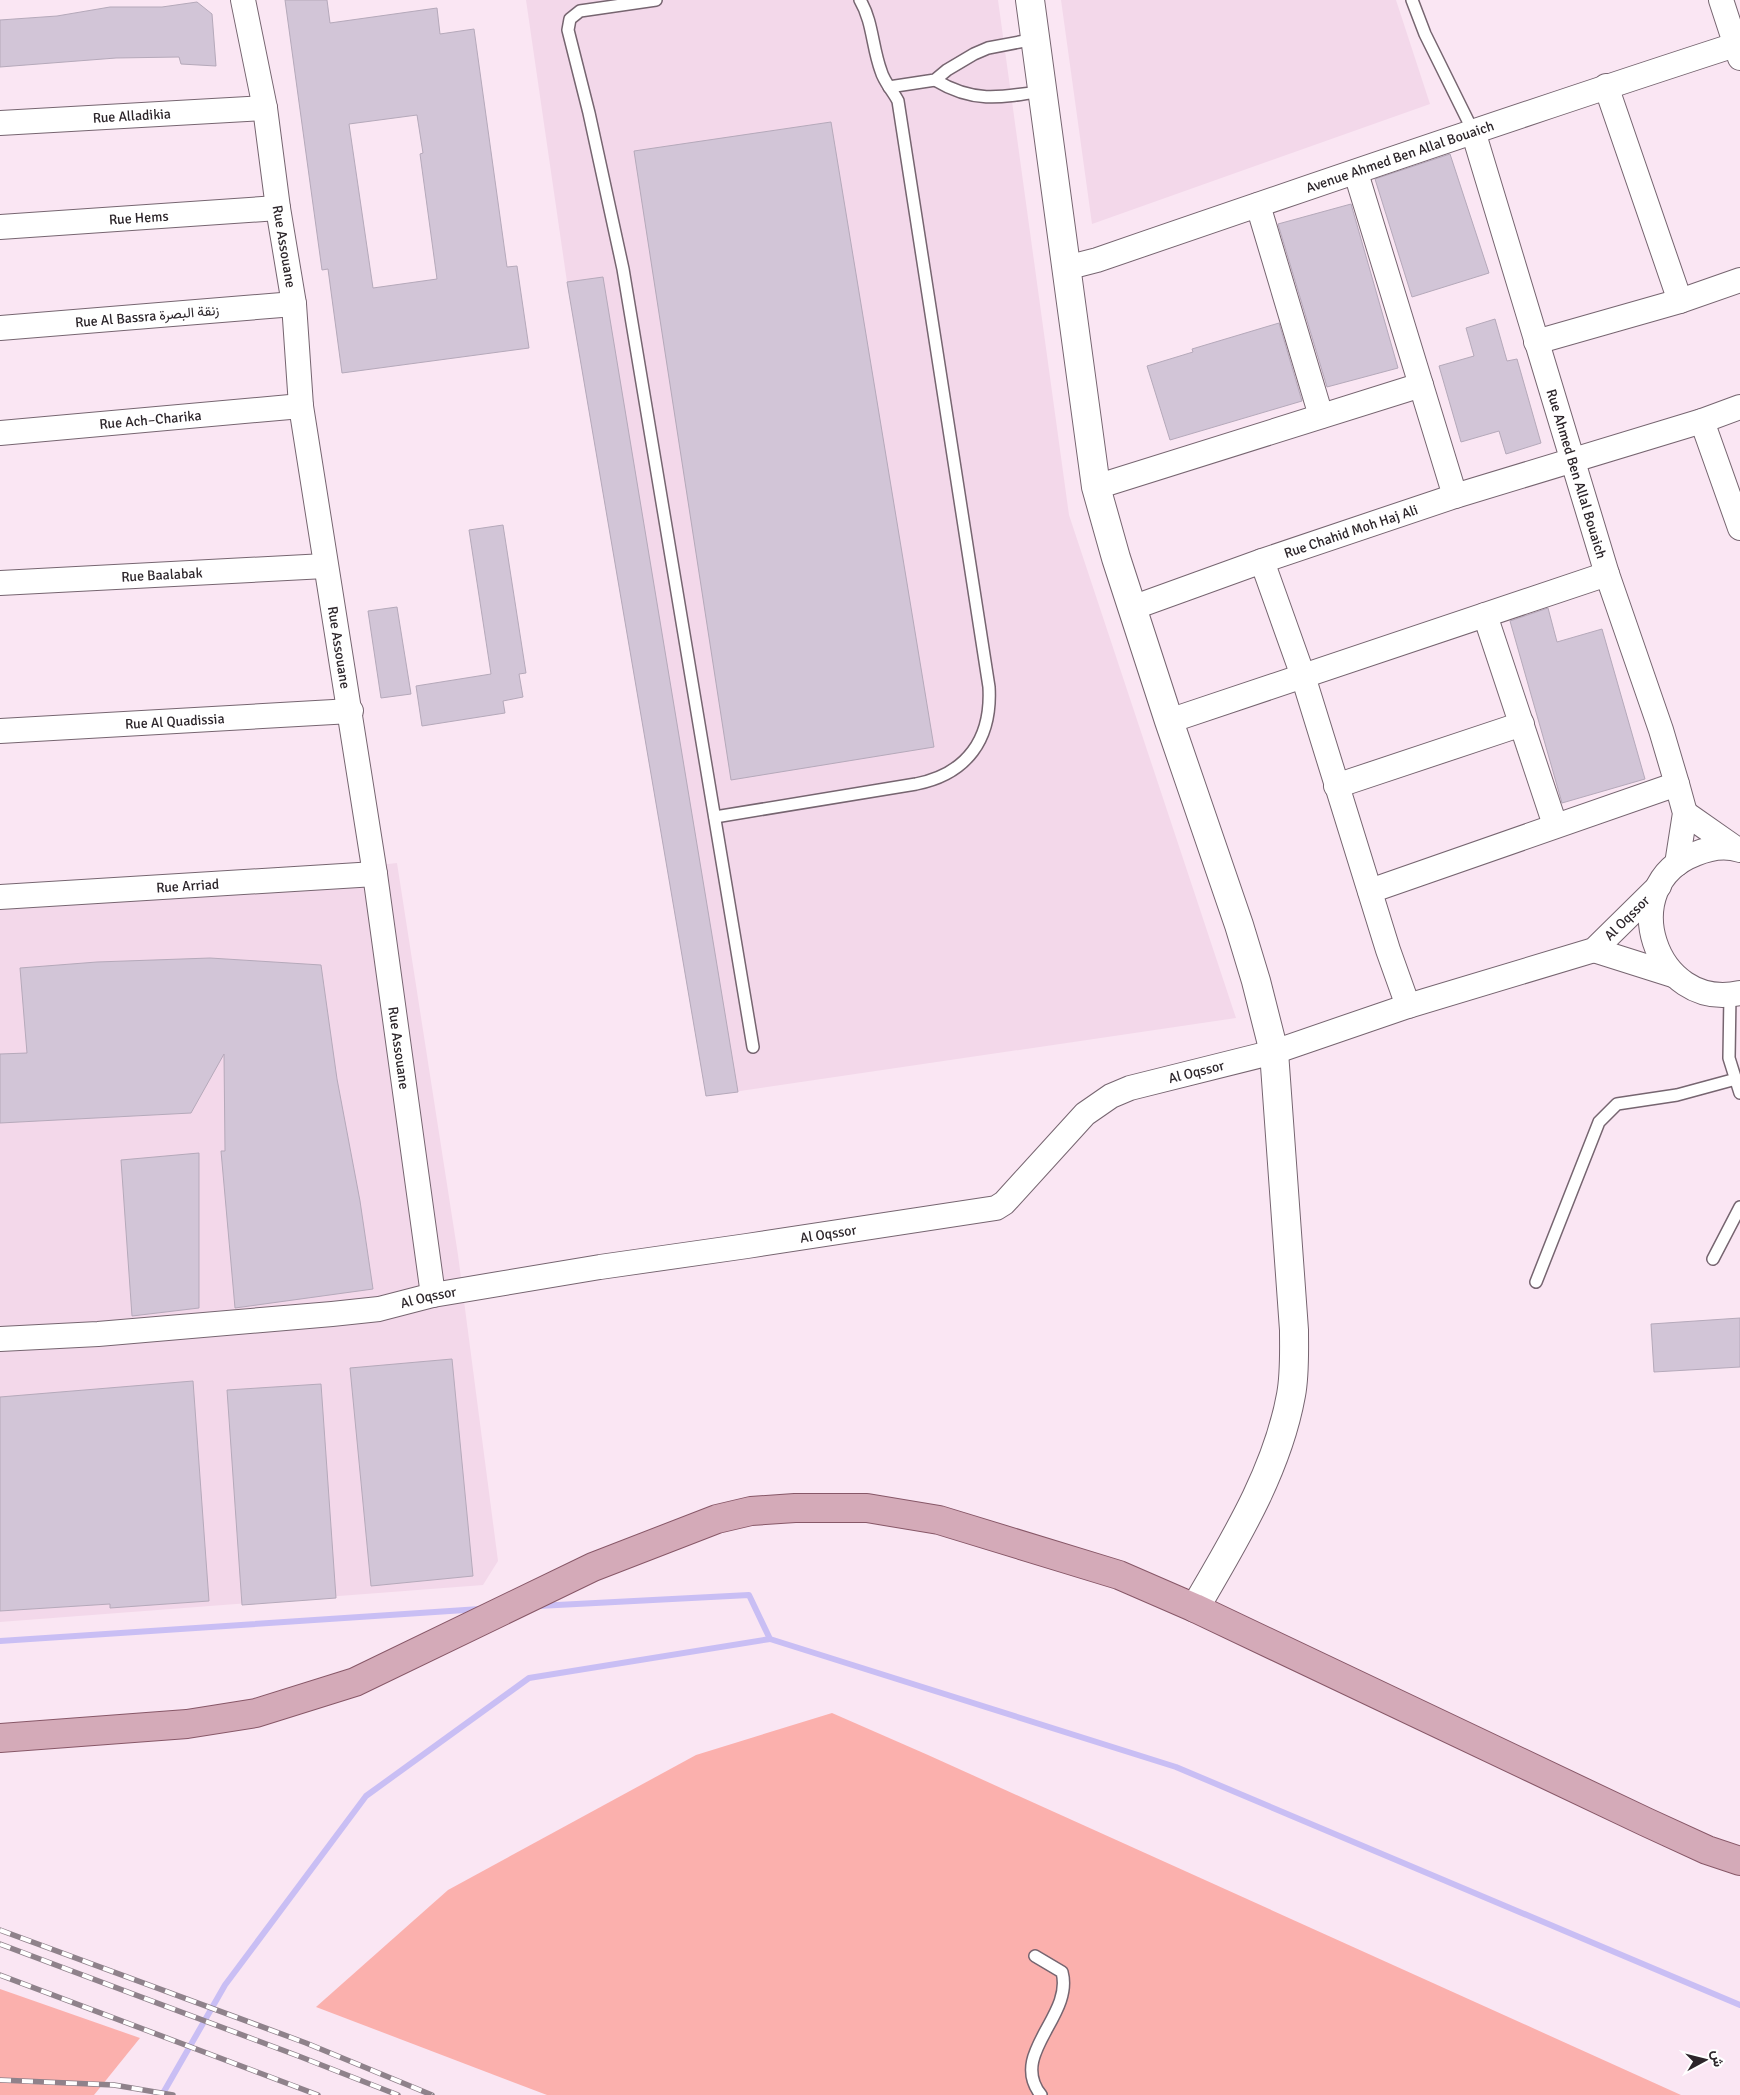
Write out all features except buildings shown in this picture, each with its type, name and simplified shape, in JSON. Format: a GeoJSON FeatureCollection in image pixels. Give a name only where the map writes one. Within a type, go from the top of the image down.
{"type":"FeatureCollection","features":[{"type":"Feature","properties":{"kind":"main road"},"geometry":{"type":"LineString","coordinates":[[0,1738],[107,1732],[197,1723],[256,1713],[355,1682],[593,1567],[718,1519],[751,1512],[795,1508],[867,1508],[948,1522],[1119,1575],[1196,1608],[1646,1822],[1708,1850],[1740,1861]]}},
{"type":"Feature","properties":{"kind":"street","name":"Rue Assouane"},"geometry":{"type":"LineString","coordinates":[[243,0],[265,108],[278,208],[294,304],[301,406],[375,874],[433,1295]]}},
{"type":"Feature","properties":{"kind":"street"},"geometry":{"type":"LineString","coordinates":[[1030,0],[1096,487],[1132,608],[1239,926],[1256,981],[1274,1052],[1294,1330],[1294,1365],[1291,1394],[1284,1428],[1270,1465],[1237,1536],[1196,1608]]}},
{"type":"Feature","properties":{"kind":"street"},"geometry":{"type":"LineString","coordinates":[[1728,4],[1738,51]]}},
{"type":"Feature","properties":{"kind":"street","name":"Avenue Ahmed Ben Allal Bouaich"},"geometry":{"type":"LineString","coordinates":[[1066,268],[1097,260],[1356,173],[1606,86],[1738,51]]}},
{"type":"Feature","properties":{"kind":"street"},"geometry":{"type":"LineString","coordinates":[[1606,86],[1680,301]]}},
{"type":"Feature","properties":{"kind":"street","name":"Rue Alladikia"},"geometry":{"type":"LineString","coordinates":[[0,123],[265,108]]}},
{"type":"Feature","properties":{"kind":"street","name":"Rue Ahmed Ben Allal Bouaich"},"geometry":{"type":"LineString","coordinates":[[1473,131],[1607,574],[1661,730],[1685,812],[1677,864]]}},
{"type":"Feature","properties":{"kind":"street"},"geometry":{"type":"LineString","coordinates":[[1356,173],[1455,496]]}},
{"type":"Feature","properties":{"kind":"street"},"geometry":{"type":"LineString","coordinates":[[1258,205],[1321,416]]}},
{"type":"Feature","properties":{"kind":"street","name":"Rue Hems"},"geometry":{"type":"LineString","coordinates":[[0,226],[278,208]]}},
{"type":"Feature","properties":{"kind":"street"},"geometry":{"type":"LineString","coordinates":[[1536,342],[1680,301],[1740,280]]}},
{"type":"Feature","properties":{"kind":"street","name":"Rue Al Bassra زنقة البصرة"},"geometry":{"type":"LineString","coordinates":[[0,328],[294,304]]}},
{"type":"Feature","properties":{"kind":"street"},"geometry":{"type":"LineString","coordinates":[[1096,487],[1421,385]]}},
{"type":"Feature","properties":{"kind":"street","name":"Rue Ach–Charika"},"geometry":{"type":"LineString","coordinates":[[0,433],[301,406]]}},
{"type":"Feature","properties":{"kind":"street","name":"Rue Chahid Moh Haj Ali"},"geometry":{"type":"LineString","coordinates":[[1132,608],[1262,561],[1455,496],[1702,421],[1740,407]]}},
{"type":"Feature","properties":{"kind":"street"},"geometry":{"type":"LineString","coordinates":[[1702,421],[1740,528]]}},
{"type":"Feature","properties":{"kind":"street"},"geometry":{"type":"LineString","coordinates":[[1262,561],[1303,676],[1336,786],[1408,1006]]}},
{"type":"Feature","properties":{"kind":"street","name":"Rue Baalabak"},"geometry":{"type":"LineString","coordinates":[[0,583],[325,566]]}},
{"type":"Feature","properties":{"kind":"street"},"geometry":{"type":"LineString","coordinates":[[1169,721],[1607,574]]}},
{"type":"Feature","properties":{"kind":"street"},"geometry":{"type":"LineString","coordinates":[[1485,615],[1555,825]]}},
{"type":"Feature","properties":{"kind":"street","name":"Rue Al Quadissia"},"geometry":{"type":"LineString","coordinates":[[0,731],[350,711]]}},
{"type":"Feature","properties":{"kind":"street"},"geometry":{"type":"LineString","coordinates":[[1336,786],[1522,724]]}},
{"type":"Feature","properties":{"kind":"street"},"geometry":{"type":"LineString","coordinates":[[1370,891],[1677,784]]}},
{"type":"Feature","properties":{"kind":"street"},"geometry":{"type":"LineString","coordinates":[[1685,812],[1738,849]]}},
{"type":"Feature","properties":{"kind":"street"},"geometry":{"type":"LineString","coordinates":[[1735,994],[1710,994],[1690,986],[1673,975],[1663,962],[1656,948],[1651,916],[1653,900],[1660,886],[1677,864],[1704,850],[1720,848],[1738,849]]}},
{"type":"Feature","properties":{"kind":"street","name":"Rue Arriad"},"geometry":{"type":"LineString","coordinates":[[0,897],[375,874]]}},
{"type":"Feature","properties":{"kind":"street","name":"Al Oqssor"},"geometry":{"type":"LineString","coordinates":[[0,1339],[98,1334],[379,1309],[433,1295],[600,1267],[996,1208],[1004,1203],[1085,1114],[1111,1096],[1130,1088],[1274,1052],[1408,1006],[1594,950],[1660,886]]}},
{"type":"Feature","properties":{"kind":"street","name":"Al Oqssor"},"geometry":{"type":"LineString","coordinates":[[1594,950],[1673,975]]}},
{"type":"Feature","properties":{"kind":"lane"},"geometry":{"type":"LineString","coordinates":[[656,0],[580,11],[570,19],[568,30],[594,132],[624,269],[753,1048]]}},
{"type":"Feature","properties":{"kind":"lane"},"geometry":{"type":"LineString","coordinates":[[715,817],[916,784],[940,778],[961,764],[971,754],[979,742],[988,716],[989,687],[898,101],[881,72],[873,46],[870,20],[860,0]]}},
{"type":"Feature","properties":{"kind":"lane"},"geometry":{"type":"LineString","coordinates":[[1412,0],[1425,34],[1473,131]]}},
{"type":"Feature","properties":{"kind":"lane"},"geometry":{"type":"LineString","coordinates":[[889,87],[935,80],[947,70],[988,48],[1035,39]]}},
{"type":"Feature","properties":{"kind":"lane"},"geometry":{"type":"LineString","coordinates":[[935,80],[958,92],[984,98],[997,98],[1042,91]]}},
{"type":"Feature","properties":{"kind":"lane"},"geometry":{"type":"LineString","coordinates":[[1735,994],[1729,1058],[1740,1093]]}},
{"type":"Feature","properties":{"kind":"lane"},"geometry":{"type":"LineString","coordinates":[[1536,1282],[1599,1122],[1617,1104],[1677,1096],[1736,1080]]}},
{"type":"Feature","properties":{"kind":"lane"},"geometry":{"type":"LineString","coordinates":[[1712,1259],[1740,1207]]}},
{"type":"Feature","properties":{"kind":"lane"},"geometry":{"type":"LineString","coordinates":[[1035,1956],[1062,1972],[1065,1983],[1062,1999],[1031,2065],[1030,2077],[1041,2095]]}},
{"type":"Feature","properties":{"kind":"shaded area"},"geometry":{"type":"Polygon","coordinates":[[[526,0],[998,0],[1069,515],[1236,1018],[706,1096],[567,282],[526,0]]]}},
{"type":"Feature","properties":{"kind":"shaded area"},"geometry":{"type":"Polygon","coordinates":[[[1061,0],[1396,0],[1430,104],[1092,224],[1061,0]]]}},
{"type":"Feature","properties":{"kind":"shaded area"},"geometry":{"type":"Polygon","coordinates":[[[397,863],[458,1255],[498,1561],[483,1585],[0,1622],[0,907],[397,863]]]}},
{"type":"Feature","properties":{"kind":"shaded area"},"geometry":{"type":"Polygon","coordinates":[[[832,1713],[1681,2095],[547,2095],[316,2007],[448,1890],[696,1755],[832,1713]]]}},
{"type":"Feature","properties":{"kind":"shaded area"},"geometry":{"type":"Polygon","coordinates":[[[0,1989],[140,2038],[94,2095],[0,2095],[0,1989]]]}},
{"type":"Feature","properties":{"kind":"waterway"},"geometry":{"type":"LineString","coordinates":[[538,1606],[749,1595],[770,1639],[1176,1767],[1740,2005]]}},
{"type":"Feature","properties":{"kind":"waterway"},"geometry":{"type":"LineString","coordinates":[[0,1641],[480,1609]]}},
{"type":"Feature","properties":{"kind":"waterway"},"geometry":{"type":"LineString","coordinates":[[162,2095],[225,1985],[366,1796],[529,1678],[770,1639]]}},
{"type":"Feature","properties":{"kind":"railway"},"geometry":{"type":"LineString","coordinates":[[0,1930],[306,2043],[432,2095]]}},
{"type":"Feature","properties":{"kind":"railway"},"geometry":{"type":"LineString","coordinates":[[0,1944],[398,2095]]}},
{"type":"Feature","properties":{"kind":"railway"},"geometry":{"type":"LineString","coordinates":[[0,1975],[318,2095]]}},
{"type":"Feature","properties":{"kind":"railway"},"geometry":{"type":"LineString","coordinates":[[0,2080],[114,2085],[173,2095]]}}]}
